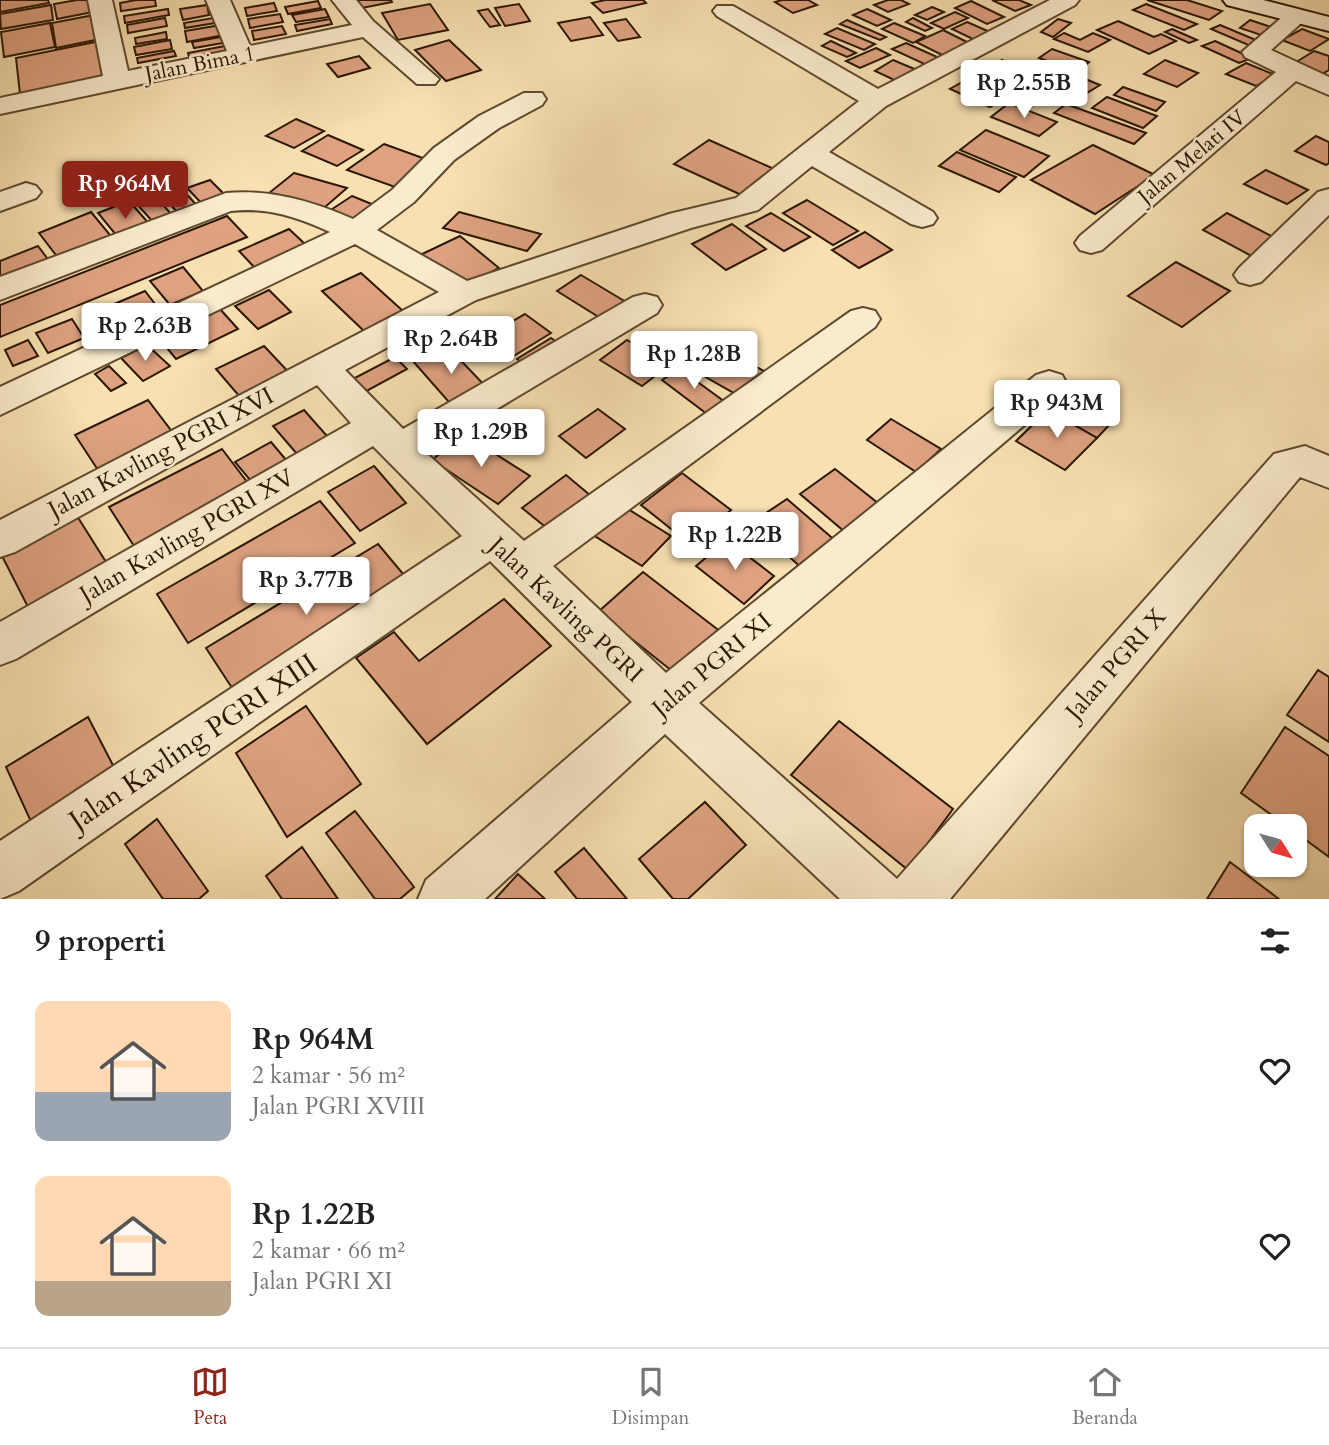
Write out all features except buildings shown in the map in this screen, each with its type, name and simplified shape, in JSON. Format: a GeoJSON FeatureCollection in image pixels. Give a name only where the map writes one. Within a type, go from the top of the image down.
{"type":"FeatureCollection","features":[{"type":"Feature","properties":{"kind":"street"},"geometry":{"type":"LineString","coordinates":[[100,0],[117,80]]}},
{"type":"Feature","properties":{"kind":"street"},"geometry":{"type":"LineString","coordinates":[[218,0],[242,57]]}},
{"type":"Feature","properties":{"kind":"street"},"geometry":{"type":"LineString","coordinates":[[344,0],[365,26],[426,79]]}},
{"type":"Feature","properties":{"kind":"street","name":"Jalan Kavling PGRI XVI"},"geometry":{"type":"LineString","coordinates":[[0,540],[165,449],[323,369],[464,293],[680,221],[747,204],[877,100],[1067,0]]}},
{"type":"Feature","properties":{"kind":"street"},"geometry":{"type":"LineString","coordinates":[[1235,0],[1329,24]]}},
{"type":"Feature","properties":{"kind":"street"},"geometry":{"type":"LineString","coordinates":[[725,11],[877,100]]}},
{"type":"Feature","properties":{"kind":"street"},"geometry":{"type":"LineString","coordinates":[[1296,17],[1254,52],[1329,87]]}},
{"type":"Feature","properties":{"kind":"street","name":"Jalan Bima 1"},"geometry":{"type":"LineString","coordinates":[[0,106],[117,80],[242,57],[361,30],[365,26]]}},
{"type":"Feature","properties":{"kind":"street","name":"Jalan Melati IV"},"geometry":{"type":"LineString","coordinates":[[1091,243],[1293,71]]}},
{"type":"Feature","properties":{"kind":"street"},"geometry":{"type":"LineString","coordinates":[[0,402],[356,231],[404,196],[428,167],[489,122],[533,99]]}},
{"type":"Feature","properties":{"kind":"street"},"geometry":{"type":"LineString","coordinates":[[811,154],[922,218]]}},
{"type":"Feature","properties":{"kind":"street"},"geometry":{"type":"LineString","coordinates":[[0,289],[239,198],[276,202],[356,231],[464,293]]}},
{"type":"Feature","properties":{"kind":"street"},"geometry":{"type":"LineString","coordinates":[[1250,275],[1329,198]]}},
{"type":"Feature","properties":{"kind":"street","name":"Jalan Kavling PGRI XV"},"geometry":{"type":"LineString","coordinates":[[0,645],[388,437],[645,305]]}},
{"type":"Feature","properties":{"kind":"street","name":"Jalan Kavling PGRI XIII"},"geometry":{"type":"LineString","coordinates":[[0,872],[506,552],[863,319]]}},
{"type":"Feature","properties":{"kind":"street","name":"Jalan Kavling PGRI"},"geometry":{"type":"LineString","coordinates":[[323,369],[388,437],[665,704],[879,899]]}},
{"type":"Feature","properties":{"kind":"street","name":"Jalan PGRI XI"},"geometry":{"type":"LineString","coordinates":[[445,899],[665,704],[1049,384]]}},
{"type":"Feature","properties":{"kind":"street","name":"Jalan PGRI X"},"geometry":{"type":"LineString","coordinates":[[915,899],[1288,464],[1305,461],[1329,472]]}}]}
